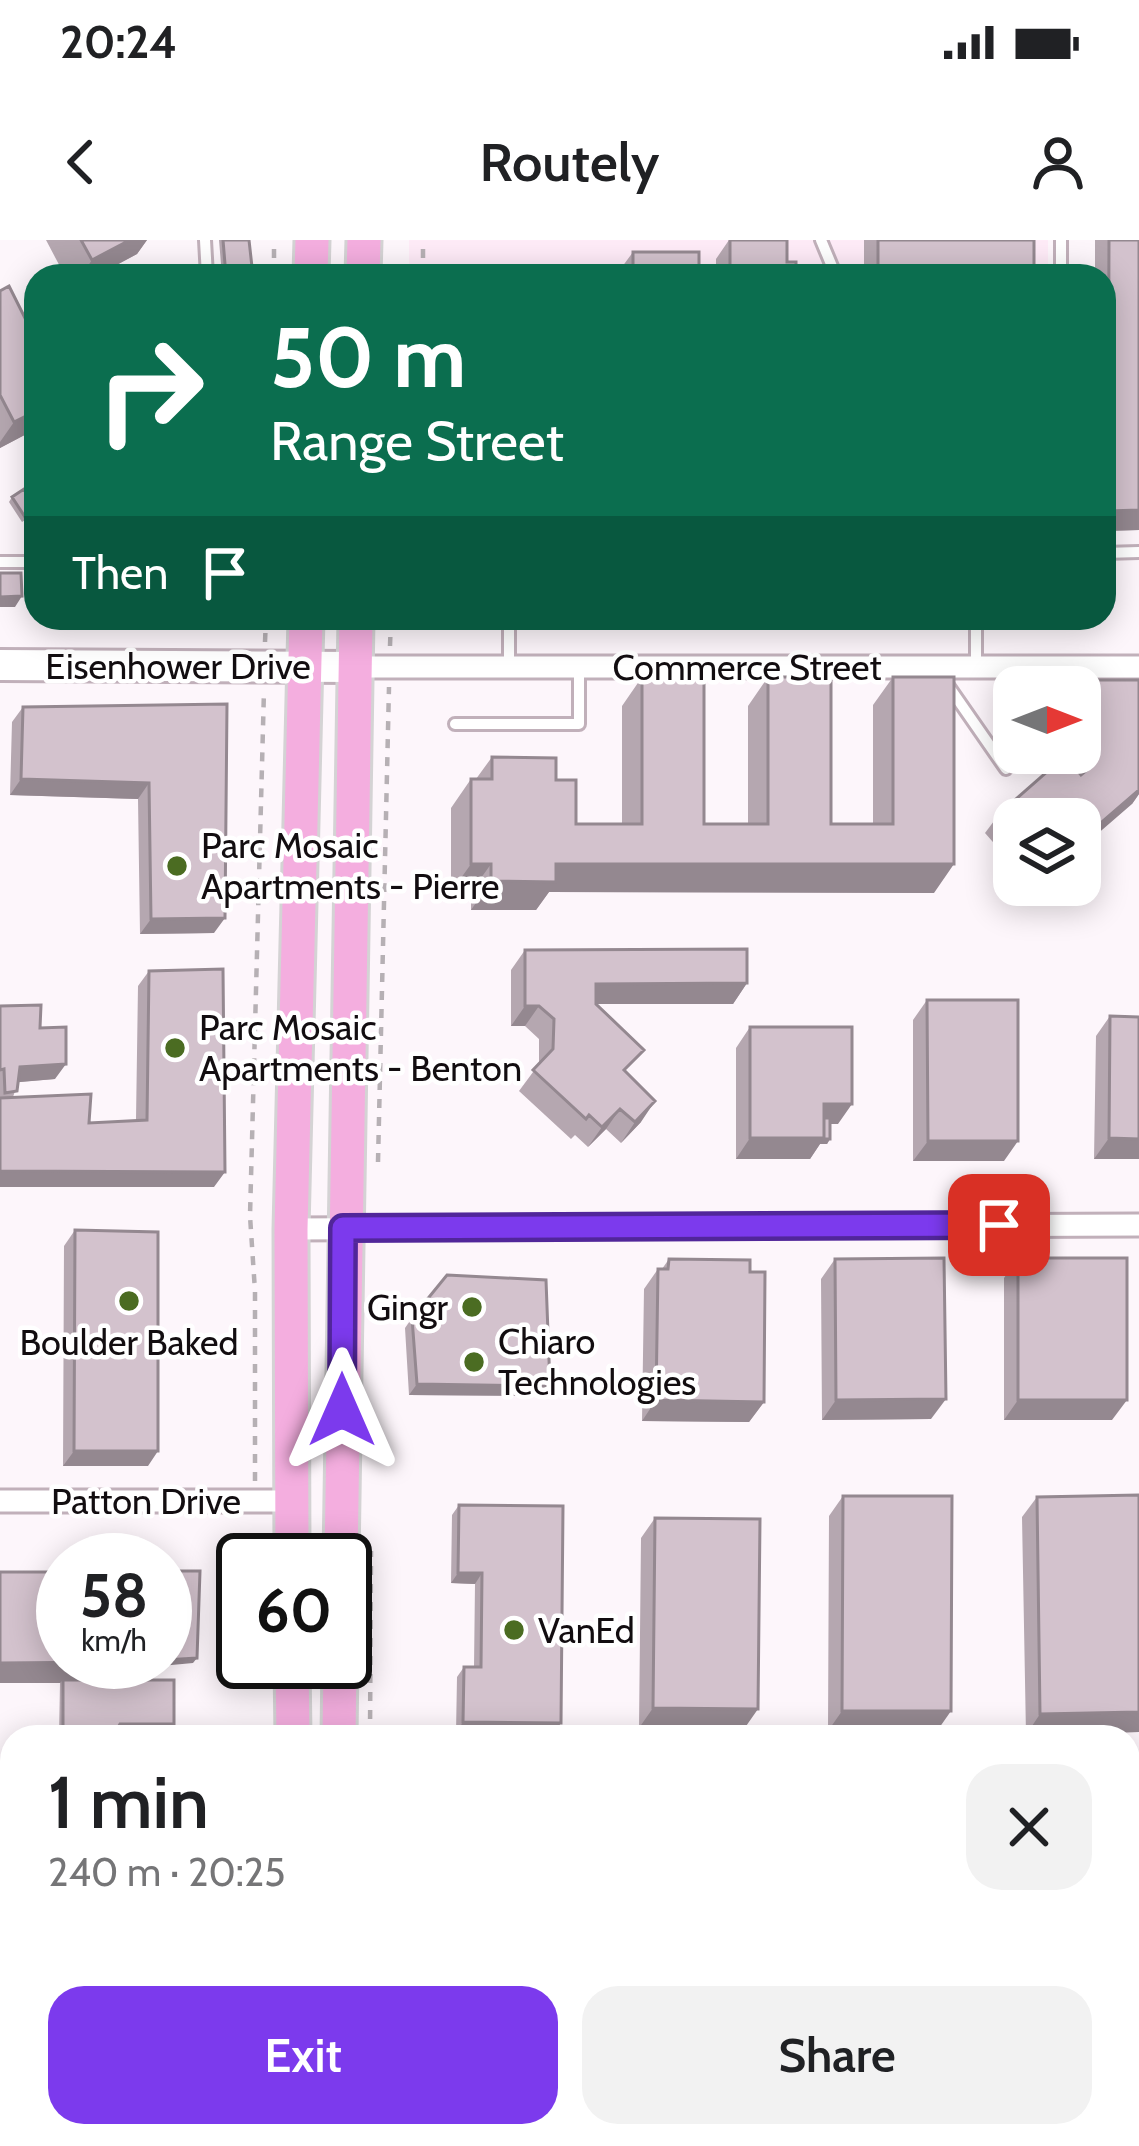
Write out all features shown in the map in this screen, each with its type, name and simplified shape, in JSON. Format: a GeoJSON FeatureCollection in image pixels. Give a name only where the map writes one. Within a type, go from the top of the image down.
{"type":"FeatureCollection","features":[{"type":"Feature","properties":{"kind":"main road"},"geometry":{"type":"LineString","coordinates":[[292,1533],[291,1229],[306,630]]}},
{"type":"Feature","properties":{"kind":"main road"},"geometry":{"type":"LineString","coordinates":[[355,1533],[343,1228],[356,630]]}},
{"type":"Feature","properties":{"kind":"main road"},"geometry":{"type":"LineString","coordinates":[[292,1689],[293,1725]]}},
{"type":"Feature","properties":{"kind":"main road"},"geometry":{"type":"LineString","coordinates":[[340,1689],[340,1725]]}},
{"type":"Feature","properties":{"kind":"street","name":"Eisenhower Drive"},"geometry":{"type":"LineString","coordinates":[[0,665],[355,667]]}},
{"type":"Feature","properties":{"kind":"street","name":"Commerce Street"},"geometry":{"type":"LineString","coordinates":[[355,667],[1139,667]]}},
{"type":"Feature","properties":{"kind":"street"},"geometry":{"type":"LineString","coordinates":[[291,1229],[1139,1225]]}},
{"type":"Feature","properties":{"kind":"street","name":"Patton Drive"},"geometry":{"type":"LineString","coordinates":[[0,1501],[291,1501]]}},
{"type":"Feature","properties":{"kind":"lane"},"geometry":{"type":"LineString","coordinates":[[508,630],[509,667]]}},
{"type":"Feature","properties":{"kind":"lane"},"geometry":{"type":"LineString","coordinates":[[976,630],[976,667]]}},
{"type":"Feature","properties":{"kind":"lane"},"geometry":{"type":"LineString","coordinates":[[455,724],[579,724],[579,667]]}},
{"type":"Feature","properties":{"kind":"lane"},"geometry":{"type":"LineString","coordinates":[[935,667],[993,751]]}},
{"type":"Feature","properties":{"kind":"path"},"geometry":{"type":"LineString","coordinates":[[377,1171],[391,630]]}},
{"type":"Feature","properties":{"kind":"path"},"geometry":{"type":"LineString","coordinates":[[255,1501],[250,1216],[263,664]]}},
{"type":"Feature","properties":{"kind":"path"},"geometry":{"type":"LineString","coordinates":[[366,1689],[369,1725]]}},
{"type":"Feature","properties":{"kind":"shaded area"},"geometry":{"type":"Polygon","coordinates":[[[409,240],[1048,240],[1048,264],[409,264],[409,240]]]}},
{"type":"Feature","properties":{"kind":"building"},"geometry":{"type":"Polygon","coordinates":[[[81,240],[130,240],[92,260],[81,240]]]}},
{"type":"Feature","properties":{"kind":"building"},"geometry":{"type":"Polygon","coordinates":[[[223,240],[249,240],[252,264],[225,264],[223,240]]]}},
{"type":"Feature","properties":{"kind":"building"},"geometry":{"type":"Polygon","coordinates":[[[730,240],[787,240],[787,262],[796,262],[796,264],[730,264],[730,240]]]}},
{"type":"Feature","properties":{"kind":"building"},"geometry":{"type":"Polygon","coordinates":[[[878,240],[1034,240],[1034,264],[878,264],[878,240]]]}},
{"type":"Feature","properties":{"kind":"building"},"geometry":{"type":"Polygon","coordinates":[[[1109,240],[1139,240],[1139,510],[1116,511],[1116,264],[1109,264],[1109,240]]]}},
{"type":"Feature","properties":{"kind":"building"},"geometry":{"type":"Polygon","coordinates":[[[633,252],[699,252],[699,264],[633,264],[633,252]]]}},
{"type":"Feature","properties":{"kind":"building"},"geometry":{"type":"Polygon","coordinates":[[[9,286],[24,316],[24,417],[14,422],[0,395],[0,291],[9,286]]]}},
{"type":"Feature","properties":{"kind":"building"},"geometry":{"type":"Polygon","coordinates":[[[24,489],[24,515],[12,497],[24,489]]]}},
{"type":"Feature","properties":{"kind":"building"},"geometry":{"type":"Polygon","coordinates":[[[0,573],[21,573],[22,596],[0,597],[0,573]]]}},
{"type":"Feature","properties":{"kind":"building"},"geometry":{"type":"Polygon","coordinates":[[[642,677],[704,677],[704,824],[768,824],[768,677],[831,677],[831,824],[893,824],[893,677],[954,677],[954,864],[556,864],[556,882],[491,881],[491,864],[471,864],[471,779],[492,779],[492,757],[556,758],[556,780],[576,780],[576,824],[642,824],[642,677]]]}},
{"type":"Feature","properties":{"kind":"building"},"geometry":{"type":"Polygon","coordinates":[[[1101,680],[1139,680],[1139,790],[1101,823],[1101,798],[1017,798],[1044,774],[1101,774],[1101,680]]]}},
{"type":"Feature","properties":{"kind":"building","name":"Parc Mosaic Apartments - Pierre"},"geometry":{"type":"Polygon","coordinates":[[[227,704],[225,918],[151,919],[149,783],[21,779],[23,707],[227,704]]]}},
{"type":"Feature","properties":{"kind":"building"},"geometry":{"type":"Polygon","coordinates":[[[747,949],[747,983],[596,984],[596,1004],[644,1050],[624,1070],[655,1101],[635,1122],[620,1109],[602,1127],[589,1115],[586,1119],[533,1070],[553,1049],[554,1019],[539,1006],[525,1006],[525,950],[747,949]]]}},
{"type":"Feature","properties":{"kind":"building","name":"Parc Mosaic Apartments - Benton"},"geometry":{"type":"Polygon","coordinates":[[[223,969],[225,1172],[0,1171],[0,1098],[91,1094],[89,1123],[147,1120],[149,971],[223,969]]]}},
{"type":"Feature","properties":{"kind":"building"},"geometry":{"type":"Polygon","coordinates":[[[927,1000],[1018,1000],[1018,1141],[928,1141],[927,1000]]]}},
{"type":"Feature","properties":{"kind":"building"},"geometry":{"type":"Polygon","coordinates":[[[41,1005],[40,1028],[66,1027],[66,1064],[20,1067],[17,1091],[5,1093],[4,1069],[0,1070],[0,1006],[41,1005]]]}},
{"type":"Feature","properties":{"kind":"building"},"geometry":{"type":"Polygon","coordinates":[[[1110,1016],[1139,1017],[1139,1139],[1109,1138],[1110,1016]]]}},
{"type":"Feature","properties":{"kind":"building"},"geometry":{"type":"Polygon","coordinates":[[[750,1027],[852,1027],[852,1104],[824,1104],[824,1138],[750,1138],[750,1027]]]}},
{"type":"Feature","properties":{"kind":"building"},"geometry":{"type":"Polygon","coordinates":[[[824,1118],[830,1118],[830,1139],[824,1139],[824,1118]]]}},
{"type":"Feature","properties":{"kind":"building"},"geometry":{"type":"Polygon","coordinates":[[[75,1230],[158,1232],[158,1451],[74,1451],[75,1230]]]}},
{"type":"Feature","properties":{"kind":"building"},"geometry":{"type":"Polygon","coordinates":[[[944,1258],[946,1399],[836,1400],[835,1259],[944,1258]]]}},
{"type":"Feature","properties":{"kind":"building"},"geometry":{"type":"Polygon","coordinates":[[[1018,1258],[1127,1258],[1127,1400],[1018,1400],[1018,1258]]]}},
{"type":"Feature","properties":{"kind":"building"},"geometry":{"type":"Polygon","coordinates":[[[669,1259],[750,1260],[750,1272],[765,1272],[764,1402],[656,1400],[658,1269],[668,1269],[669,1259]]]}},
{"type":"Feature","properties":{"kind":"building","name":"Chiaro Technologies"},"geometry":{"type":"Polygon","coordinates":[[[447,1275],[546,1280],[550,1386],[417,1384],[412,1318],[447,1275]]]}},
{"type":"Feature","properties":{"kind":"building"},"geometry":{"type":"Polygon","coordinates":[[[1139,1495],[1139,1712],[1040,1714],[1037,1497],[1139,1495]]]}},
{"type":"Feature","properties":{"kind":"building"},"geometry":{"type":"Polygon","coordinates":[[[843,1496],[952,1496],[951,1711],[842,1711],[843,1496]]]}},
{"type":"Feature","properties":{"kind":"building","name":"VanEd"},"geometry":{"type":"Polygon","coordinates":[[[459,1505],[563,1506],[561,1723],[463,1722],[464,1667],[481,1667],[482,1573],[458,1573],[459,1505]]]}},
{"type":"Feature","properties":{"kind":"building"},"geometry":{"type":"Polygon","coordinates":[[[655,1518],[760,1519],[758,1709],[653,1708],[655,1518]]]}},
{"type":"Feature","properties":{"kind":"building"},"geometry":{"type":"Polygon","coordinates":[[[192,1571],[200,1571],[197,1658],[192,1658],[192,1571]]]}},
{"type":"Feature","properties":{"kind":"building"},"geometry":{"type":"Polygon","coordinates":[[[0,1572],[36,1572],[36,1663],[0,1663],[0,1572]]]}},
{"type":"Feature","properties":{"kind":"building"},"geometry":{"type":"Polygon","coordinates":[[[63,1689],[174,1689],[174,1724],[63,1725],[63,1689]]]}},
{"type":"Feature","properties":{"kind":"place","name":"Parc Mosaic Apartments - Pierre"},"geometry":{"type":"Point","coordinates":[177,866]}},
{"type":"Feature","properties":{"kind":"place","name":"Parc Mosaic Apartments - Benton"},"geometry":{"type":"Point","coordinates":[175,1048]}},
{"type":"Feature","properties":{"kind":"place","name":"Boulder Baked"},"geometry":{"type":"Point","coordinates":[129,1301]}},
{"type":"Feature","properties":{"kind":"place","name":"Gingr"},"geometry":{"type":"Point","coordinates":[472,1307]}},
{"type":"Feature","properties":{"kind":"place","name":"Chiaro Technologies"},"geometry":{"type":"Point","coordinates":[474,1362]}},
{"type":"Feature","properties":{"kind":"place","name":"VanEd"},"geometry":{"type":"Point","coordinates":[514,1630]}},
{"type":"Feature","properties":{"kind":"route"},"geometry":{"type":"LineString","coordinates":[[342,1410],[343,1228],[999,1225]]}}]}
